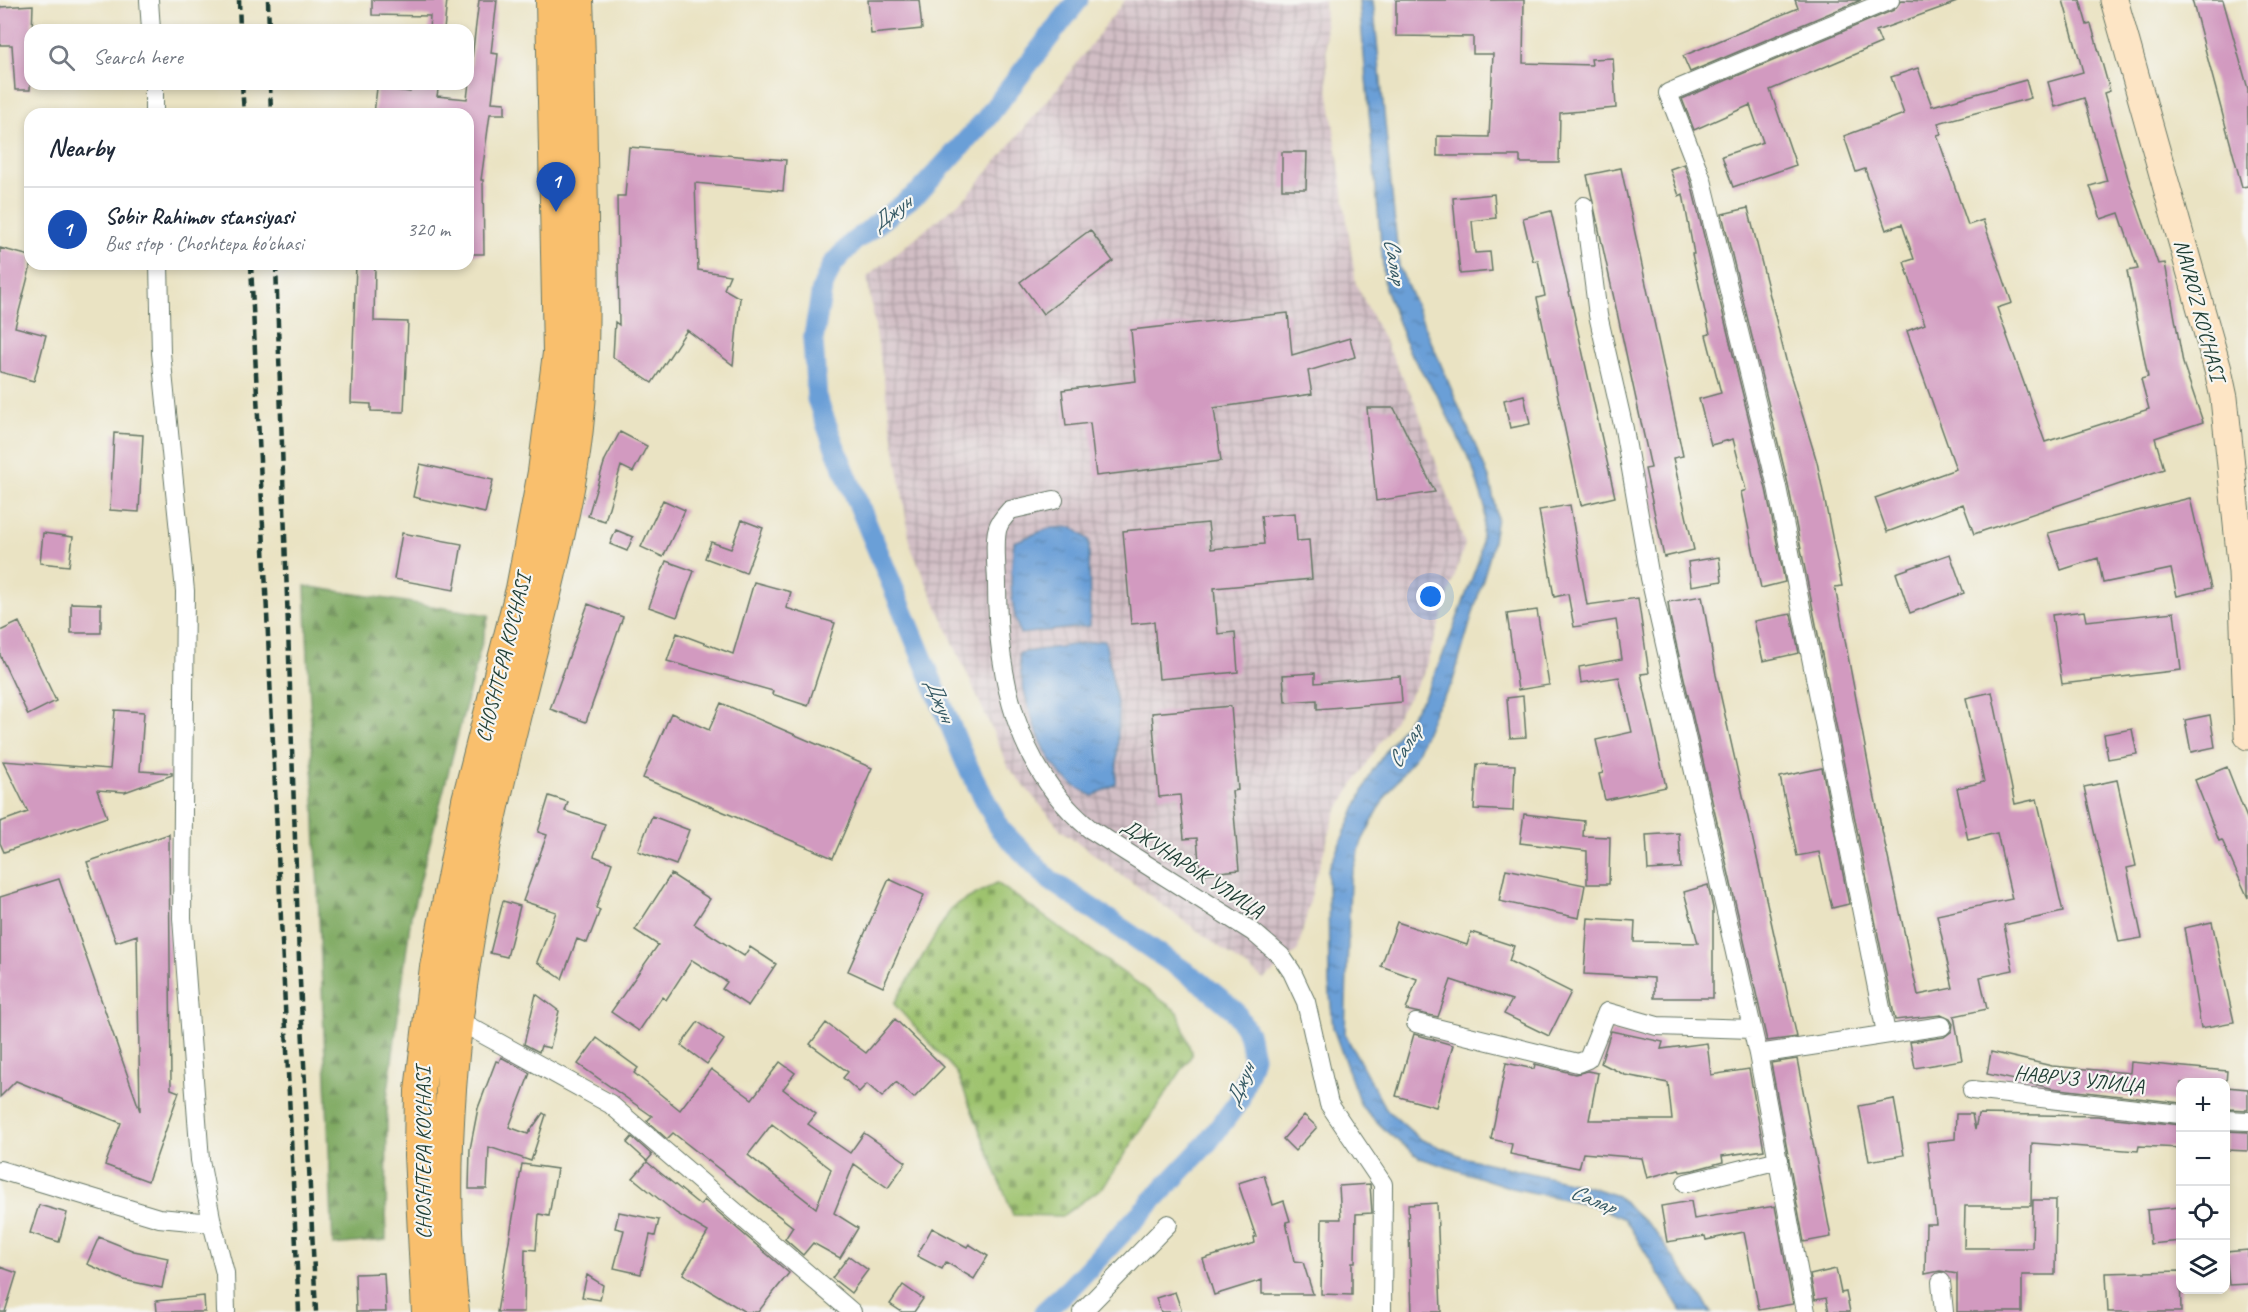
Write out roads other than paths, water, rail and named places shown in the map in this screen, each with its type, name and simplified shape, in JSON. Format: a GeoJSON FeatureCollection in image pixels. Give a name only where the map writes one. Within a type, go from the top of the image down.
{"type":"FeatureCollection","features":[{"type":"Feature","properties":{"kind":"main road","name":"CHOSHTEPA KO'CHASI"},"geometry":{"type":"LineString","coordinates":[[427,1312],[419,1155],[420,1091],[435,967],[467,800],[521,589],[543,472],[558,353],[551,0]]}},
{"type":"Feature","properties":{"kind":"main road","name":"CHOSHTEPA KO'CHASI"},"geometry":{"type":"LineString","coordinates":[[454,1312],[446,1152],[450,1085],[481,867],[548,589],[572,470],[585,345],[578,0]]}},
{"type":"Feature","properties":{"kind":"street"},"geometry":{"type":"LineString","coordinates":[[149,0],[151,24]]}},
{"type":"Feature","properties":{"kind":"street"},"geometry":{"type":"LineString","coordinates":[[1886,1033],[1777,487],[1702,180],[1668,93],[1890,0]]}},
{"type":"Feature","properties":{"kind":"street","name":"NAVRO'Z KO'CHASI"},"geometry":{"type":"LineString","coordinates":[[2114,0],[2218,370],[2241,485],[2248,736]]}},
{"type":"Feature","properties":{"kind":"street"},"geometry":{"type":"LineString","coordinates":[[154,90],[154,108]]}},
{"type":"Feature","properties":{"kind":"street"},"geometry":{"type":"LineString","coordinates":[[1584,207],[1598,315],[1624,429],[1650,579],[1758,1054],[1806,1312]]}},
{"type":"Feature","properties":{"kind":"street"},"geometry":{"type":"LineString","coordinates":[[159,270],[161,353],[185,591],[182,918],[200,1160],[212,1223],[225,1273],[226,1312]]}},
{"type":"Feature","properties":{"kind":"street","name":"ДЖУНАРЫК УЛИЦА"},"geometry":{"type":"LineString","coordinates":[[1054,500],[1010,510],[997,527],[997,631],[1004,675],[1030,753],[1049,789],[1090,829],[1253,932],[1281,956],[1292,972],[1306,1002],[1329,1104],[1383,1184],[1382,1312]]}},
{"type":"Feature","properties":{"kind":"street"},"geometry":{"type":"LineString","coordinates":[[1416,1023],[1578,1063],[1588,1059],[1607,1012],[1657,1026],[1752,1029]]}},
{"type":"Feature","properties":{"kind":"street"},"geometry":{"type":"LineString","coordinates":[[459,1021],[610,1104],[852,1312]]}},
{"type":"Feature","properties":{"kind":"street"},"geometry":{"type":"LineString","coordinates":[[1758,1054],[1942,1026]]}},
{"type":"Feature","properties":{"kind":"street","name":"НАВРУЗ УЛИЦА"},"geometry":{"type":"LineString","coordinates":[[1972,1090],[2176,1113]]}},
{"type":"Feature","properties":{"kind":"street"},"geometry":{"type":"LineString","coordinates":[[2230,1120],[2248,1121]]}},
{"type":"Feature","properties":{"kind":"street"},"geometry":{"type":"LineString","coordinates":[[1686,1183],[1779,1160]]}},
{"type":"Feature","properties":{"kind":"street"},"geometry":{"type":"LineString","coordinates":[[0,1171],[159,1218],[212,1223]]}},
{"type":"Feature","properties":{"kind":"street"},"geometry":{"type":"LineString","coordinates":[[1082,1312],[1168,1224]]}},
{"type":"Feature","properties":{"kind":"street"},"geometry":{"type":"LineString","coordinates":[[1941,1282],[1944,1312]]}},
{"type":"Feature","properties":{"kind":"water","name":"Салар"},"geometry":{"type":"Polygon","coordinates":[[[1359,0],[1373,0],[1399,266],[1490,480],[1497,517],[1491,552],[1452,684],[1436,708],[1416,755],[1384,799],[1362,841],[1350,881],[1345,1034],[1385,1108],[1420,1139],[1466,1158],[1590,1187],[1617,1196],[1653,1229],[1712,1312],[1682,1312],[1625,1219],[1592,1205],[1512,1188],[1420,1158],[1388,1133],[1361,1106],[1333,1028],[1329,984],[1328,870],[1372,771],[1424,697],[1447,646],[1479,559],[1485,507],[1472,465],[1437,395],[1409,351],[1385,288],[1359,0]]]}},
{"type":"Feature","properties":{"kind":"water"},"geometry":{"type":"Polygon","coordinates":[[[1073,527],[1089,540],[1090,626],[1020,634],[1011,588],[1014,542],[1050,528],[1073,527]]]}},
{"type":"Feature","properties":{"kind":"water"},"geometry":{"type":"Polygon","coordinates":[[[1105,640],[1119,714],[1116,784],[1093,796],[1069,782],[1049,757],[1033,722],[1023,685],[1019,653],[1105,640]]]}},
{"type":"Feature","properties":{"kind":"waterway","name":"Джун"},"geometry":{"type":"LineString","coordinates":[[1044,1312],[1070,1288],[1208,1142],[1239,1101],[1253,1057],[1248,1033],[1234,1010],[1199,981],[1050,880],[1000,829],[966,763],[834,445],[817,399],[813,341],[822,289],[832,265],[853,242],[919,192],[985,120],[1078,0]]}},
{"type":"Feature","properties":{"kind":"railway"},"geometry":{"type":"LineString","coordinates":[[239,0],[240,24]]}},
{"type":"Feature","properties":{"kind":"railway"},"geometry":{"type":"LineString","coordinates":[[268,0],[269,24]]}},
{"type":"Feature","properties":{"kind":"railway"},"geometry":{"type":"LineString","coordinates":[[242,90],[244,108]]}},
{"type":"Feature","properties":{"kind":"railway"},"geometry":{"type":"LineString","coordinates":[[270,90],[271,108]]}},
{"type":"Feature","properties":{"kind":"railway"},"geometry":{"type":"LineString","coordinates":[[251,270],[299,1312]]}},
{"type":"Feature","properties":{"kind":"railway"},"geometry":{"type":"LineString","coordinates":[[276,270],[299,960],[316,1312]]}},
{"type":"Feature","properties":{"kind":"place","name":"Sobir Rahimov stansiyasi"},"geometry":{"type":"Point","coordinates":[556,212]}}]}
